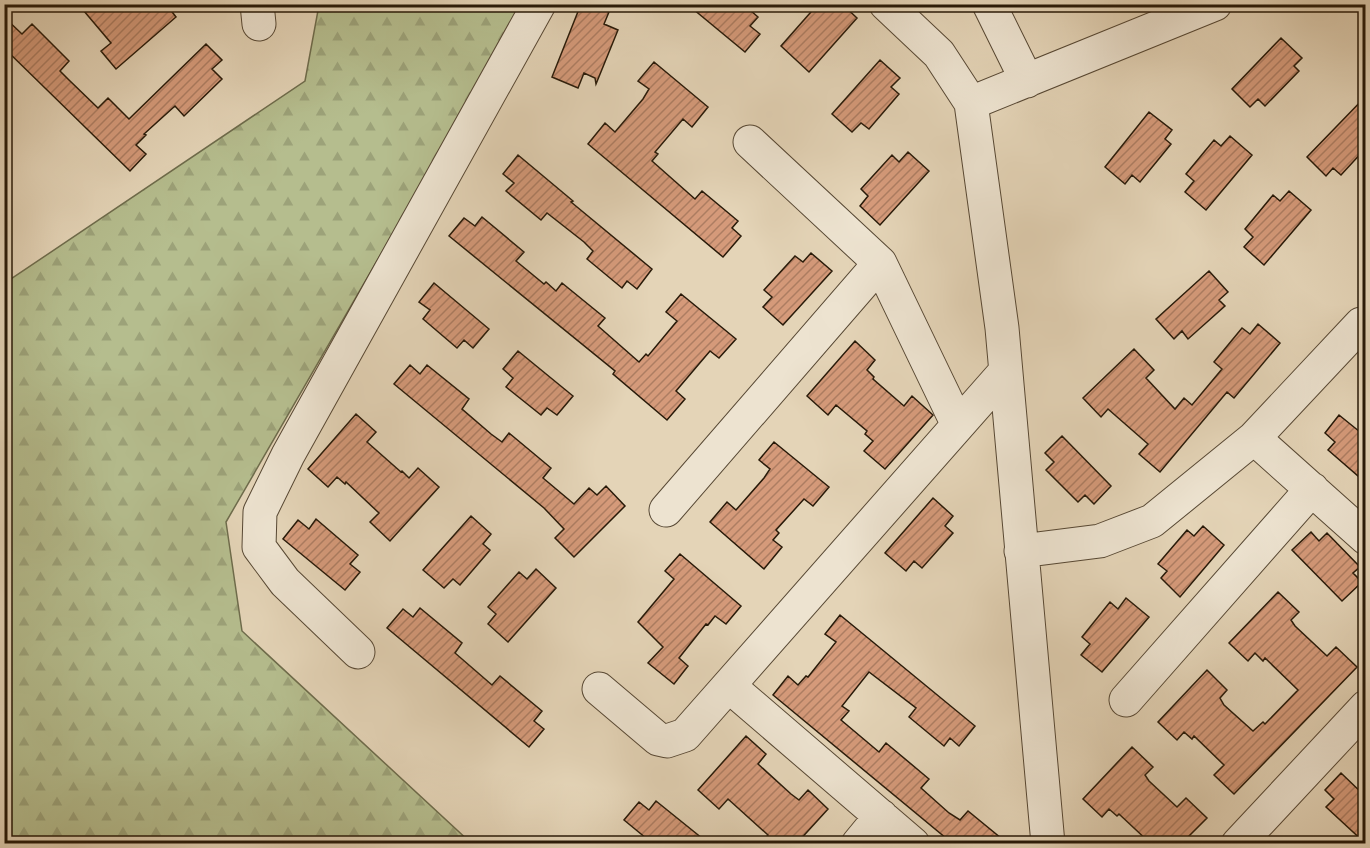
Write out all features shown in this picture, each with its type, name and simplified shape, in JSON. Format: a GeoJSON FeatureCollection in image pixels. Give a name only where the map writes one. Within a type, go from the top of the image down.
{"type":"FeatureCollection","features":[{"type":"Feature","properties":{"kind":"street"},"geometry":{"type":"LineString","coordinates":[[358,652],[285,582],[259,547],[260,512],[288,455],[539,4]]}},
{"type":"Feature","properties":{"kind":"street"},"geometry":{"type":"LineString","coordinates":[[886,4],[939,54],[971,103],[1002,328],[1047,843]]}},
{"type":"Feature","properties":{"kind":"street"},"geometry":{"type":"LineString","coordinates":[[971,103],[1215,4]]}},
{"type":"Feature","properties":{"kind":"street"},"geometry":{"type":"LineString","coordinates":[[990,5],[1027,81]]}},
{"type":"Feature","properties":{"kind":"street"},"geometry":{"type":"LineString","coordinates":[[750,142],[880,263],[958,425]]}},
{"type":"Feature","properties":{"kind":"street"},"geometry":{"type":"LineString","coordinates":[[666,510],[880,263]]}},
{"type":"Feature","properties":{"kind":"street"},"geometry":{"type":"LineString","coordinates":[[1021,551],[1100,541],[1152,521],[1254,438],[1361,324]]}},
{"type":"Feature","properties":{"kind":"street"},"geometry":{"type":"LineString","coordinates":[[599,688],[658,739],[667,741],[685,735],[1005,372]]}},
{"type":"Feature","properties":{"kind":"street"},"geometry":{"type":"LineString","coordinates":[[1254,438],[1365,537]]}},
{"type":"Feature","properties":{"kind":"street"},"geometry":{"type":"LineString","coordinates":[[1126,700],[1312,489]]}},
{"type":"Feature","properties":{"kind":"street"},"geometry":{"type":"LineString","coordinates":[[729,686],[913,843]]}},
{"type":"Feature","properties":{"kind":"street"},"geometry":{"type":"LineString","coordinates":[[1238,843],[1365,707]]}},
{"type":"Feature","properties":{"kind":"street"},"geometry":{"type":"LineString","coordinates":[[858,843],[881,816]]}},
{"type":"Feature","properties":{"kind":"green space"},"geometry":{"type":"Polygon","coordinates":[[[319,5],[525,5],[226,522],[242,631],[471,843],[5,844],[5,283],[305,81],[319,5]]]}},
{"type":"Feature","properties":{"kind":"building"},"geometry":{"type":"Polygon","coordinates":[[[78,4],[166,4],[176,17],[116,69],[101,51],[111,43],[78,4]]]}},
{"type":"Feature","properties":{"kind":"building"},"geometry":{"type":"Polygon","coordinates":[[[581,4],[590,4],[609,12],[604,24],[618,30],[596,84],[595,78],[584,73],[578,88],[552,77],[581,4]]]}},
{"type":"Feature","properties":{"kind":"building"},"geometry":{"type":"Polygon","coordinates":[[[687,4],[743,4],[758,17],[750,26],[760,34],[745,52],[687,4]]]}},
{"type":"Feature","properties":{"kind":"building"},"geometry":{"type":"Polygon","coordinates":[[[818,4],[842,4],[857,18],[809,72],[781,46],[818,4]]]}},
{"type":"Feature","properties":{"kind":"building"},"geometry":{"type":"Polygon","coordinates":[[[4,17],[22,34],[32,24],[69,61],[60,71],[69,80],[98,108],[108,98],[129,119],[206,44],[222,60],[212,69],[222,79],[184,116],[175,106],[144,134],[146,135],[136,145],[146,154],[130,171],[4,48],[4,17]]]}},
{"type":"Feature","properties":{"kind":"building"},"geometry":{"type":"Polygon","coordinates":[[[1281,38],[1302,58],[1294,66],[1299,71],[1265,106],[1258,99],[1250,107],[1232,89],[1281,38]]]}},
{"type":"Feature","properties":{"kind":"building"},"geometry":{"type":"Polygon","coordinates":[[[880,60],[900,78],[891,87],[899,94],[869,129],[861,123],[852,132],[832,114],[880,60]]]}},
{"type":"Feature","properties":{"kind":"building"},"geometry":{"type":"Polygon","coordinates":[[[654,62],[708,107],[692,127],[683,119],[655,152],[658,154],[652,161],[695,199],[702,191],[738,221],[732,228],[741,236],[723,257],[588,144],[605,123],[615,132],[643,99],[649,89],[638,81],[654,62]]]}},
{"type":"Feature","properties":{"kind":"building"},"geometry":{"type":"Polygon","coordinates":[[[1365,97],[1365,149],[1341,175],[1333,168],[1326,176],[1307,157],[1365,97]]]}},
{"type":"Feature","properties":{"kind":"building"},"geometry":{"type":"Polygon","coordinates":[[[1149,112],[1172,130],[1165,139],[1171,144],[1140,182],[1132,175],[1125,184],[1105,167],[1149,112]]]}},
{"type":"Feature","properties":{"kind":"building"},"geometry":{"type":"Polygon","coordinates":[[[1230,136],[1252,155],[1206,210],[1185,192],[1194,181],[1186,174],[1214,140],[1221,146],[1230,136]]]}},
{"type":"Feature","properties":{"kind":"building"},"geometry":{"type":"Polygon","coordinates":[[[908,152],[929,171],[880,225],[860,206],[868,196],[861,189],[892,155],[899,162],[908,152]]]}},
{"type":"Feature","properties":{"kind":"building"},"geometry":{"type":"Polygon","coordinates":[[[518,155],[652,269],[637,289],[627,281],[622,288],[587,259],[593,251],[584,242],[547,213],[541,220],[506,191],[514,183],[503,174],[518,155]]]}},
{"type":"Feature","properties":{"kind":"building"},"geometry":{"type":"Polygon","coordinates":[[[1289,191],[1311,210],[1264,265],[1244,247],[1253,237],[1245,229],[1273,195],[1280,201],[1289,191]]]}},
{"type":"Feature","properties":{"kind":"building"},"geometry":{"type":"Polygon","coordinates":[[[482,217],[524,252],[516,261],[544,284],[546,282],[556,291],[562,283],[605,318],[598,326],[639,362],[646,354],[648,356],[677,321],[666,312],[681,294],[736,339],[719,358],[710,351],[676,391],[685,399],[667,420],[613,374],[615,371],[449,236],[464,218],[475,226],[482,217]]]}},
{"type":"Feature","properties":{"kind":"building"},"geometry":{"type":"Polygon","coordinates":[[[811,253],[832,271],[783,325],[763,307],[772,297],[764,290],[795,256],[803,262],[811,253]]]}},
{"type":"Feature","properties":{"kind":"building"},"geometry":{"type":"Polygon","coordinates":[[[1209,271],[1228,292],[1219,300],[1225,306],[1188,339],[1182,331],[1174,339],[1156,319],[1209,271]]]}},
{"type":"Feature","properties":{"kind":"building"},"geometry":{"type":"Polygon","coordinates":[[[434,283],[489,329],[473,348],[464,340],[457,348],[423,319],[430,310],[419,302],[434,283]]]}},
{"type":"Feature","properties":{"kind":"building"},"geometry":{"type":"Polygon","coordinates":[[[1258,324],[1280,343],[1234,398],[1227,392],[1160,472],[1139,454],[1148,444],[1108,409],[1101,417],[1083,398],[1134,349],[1154,370],[1146,378],[1175,409],[1184,398],[1192,405],[1222,369],[1214,362],[1242,328],[1250,334],[1258,324]]]}},
{"type":"Feature","properties":{"kind":"building"},"geometry":{"type":"Polygon","coordinates":[[[855,341],[875,360],[867,370],[874,377],[873,379],[904,406],[912,396],[933,415],[885,469],[864,451],[873,441],[865,434],[867,431],[836,405],[828,415],[807,396],[855,341]]]}},
{"type":"Feature","properties":{"kind":"building"},"geometry":{"type":"Polygon","coordinates":[[[518,351],[573,396],[557,415],[547,408],[541,415],[506,387],[513,378],[503,369],[518,351]]]}},
{"type":"Feature","properties":{"kind":"building"},"geometry":{"type":"Polygon","coordinates":[[[410,365],[420,374],[427,365],[469,399],[462,409],[491,434],[502,442],[509,433],[551,468],[543,478],[574,504],[589,488],[597,495],[606,486],[625,506],[574,557],[555,538],[564,529],[544,508],[394,384],[410,365]]]}},
{"type":"Feature","properties":{"kind":"building"},"geometry":{"type":"Polygon","coordinates":[[[356,414],[376,432],[367,442],[401,472],[409,478],[418,468],[439,487],[390,541],[370,522],[379,513],[346,482],[345,484],[337,477],[328,487],[308,469],[356,414]]]}},
{"type":"Feature","properties":{"kind":"building"},"geometry":{"type":"Polygon","coordinates":[[[1339,415],[1365,436],[1365,482],[1328,450],[1335,442],[1325,433],[1339,415]]]}},
{"type":"Feature","properties":{"kind":"building"},"geometry":{"type":"Polygon","coordinates":[[[1062,436],[1111,486],[1094,504],[1085,495],[1078,502],[1046,470],[1054,462],[1045,453],[1062,436]]]}},
{"type":"Feature","properties":{"kind":"building"},"geometry":{"type":"Polygon","coordinates":[[[774,442],[829,487],[813,506],[804,499],[776,530],[779,533],[773,540],[782,547],[764,569],[710,522],[727,502],[736,510],[764,478],[770,469],[759,460],[774,442]]]}},
{"type":"Feature","properties":{"kind":"building"},"geometry":{"type":"Polygon","coordinates":[[[933,498],[953,516],[945,526],[953,533],[922,568],[914,561],[906,571],[885,553],[933,498]]]}},
{"type":"Feature","properties":{"kind":"building"},"geometry":{"type":"Polygon","coordinates":[[[471,516],[491,534],[483,544],[490,550],[460,585],[453,579],[444,588],[423,570],[471,516]]]}},
{"type":"Feature","properties":{"kind":"building"},"geometry":{"type":"Polygon","coordinates":[[[316,519],[358,555],[350,564],[360,572],[345,590],[283,539],[298,520],[309,529],[316,519]]]}},
{"type":"Feature","properties":{"kind":"building"},"geometry":{"type":"Polygon","coordinates":[[[1203,526],[1224,545],[1180,597],[1161,578],[1167,571],[1158,564],[1187,530],[1194,536],[1203,526]]]}},
{"type":"Feature","properties":{"kind":"building"},"geometry":{"type":"Polygon","coordinates":[[[1311,532],[1319,541],[1327,533],[1360,567],[1353,573],[1362,582],[1342,601],[1292,550],[1311,532]]]}},
{"type":"Feature","properties":{"kind":"building"},"geometry":{"type":"Polygon","coordinates":[[[680,554],[741,606],[726,624],[715,616],[708,625],[706,624],[679,658],[688,666],[674,684],[648,663],[663,647],[638,622],[674,579],[665,571],[680,554]]]}},
{"type":"Feature","properties":{"kind":"building"},"geometry":{"type":"Polygon","coordinates":[[[536,569],[556,588],[508,642],[488,624],[496,614],[488,607],[519,572],[527,579],[536,569]]]}},
{"type":"Feature","properties":{"kind":"building"},"geometry":{"type":"Polygon","coordinates":[[[1278,592],[1299,612],[1291,620],[1295,626],[1327,656],[1336,647],[1357,667],[1234,794],[1214,775],[1224,765],[1194,736],[1192,739],[1184,732],[1177,740],[1158,722],[1207,670],[1227,690],[1220,698],[1224,705],[1253,731],[1263,722],[1265,724],[1298,690],[1265,658],[1263,661],[1255,653],[1248,661],[1229,643],[1278,592]]]}},
{"type":"Feature","properties":{"kind":"building"},"geometry":{"type":"Polygon","coordinates":[[[1126,598],[1149,617],[1102,672],[1081,655],[1090,644],[1082,637],[1110,602],[1118,609],[1126,598]]]}},
{"type":"Feature","properties":{"kind":"building"},"geometry":{"type":"Polygon","coordinates":[[[420,608],[462,643],[455,653],[492,685],[500,676],[542,711],[534,721],[544,729],[529,747],[387,628],[403,609],[413,617],[420,608]]]}},
{"type":"Feature","properties":{"kind":"building"},"geometry":{"type":"Polygon","coordinates":[[[840,615],[975,726],[959,746],[950,738],[944,746],[909,717],[916,708],[869,672],[842,706],[849,711],[841,720],[879,752],[886,743],[929,779],[921,788],[949,813],[960,820],[968,811],[1007,843],[952,843],[773,695],[788,676],[798,685],[806,676],[808,677],[836,642],[825,634],[840,615]]]}},
{"type":"Feature","properties":{"kind":"building"},"geometry":{"type":"Polygon","coordinates":[[[746,736],[766,754],[758,764],[791,794],[799,800],[808,790],[828,809],[797,843],[761,843],[768,835],[728,799],[719,809],[698,790],[746,736]]]}},
{"type":"Feature","properties":{"kind":"building"},"geometry":{"type":"Polygon","coordinates":[[[1132,747],[1153,767],[1145,775],[1149,781],[1177,807],[1186,798],[1207,818],[1182,843],[1150,843],[1119,814],[1117,816],[1109,809],[1102,817],[1083,799],[1132,747]]]}},
{"type":"Feature","properties":{"kind":"building"},"geometry":{"type":"Polygon","coordinates":[[[1341,773],[1365,796],[1365,843],[1326,807],[1334,799],[1325,790],[1341,773]]]}},
{"type":"Feature","properties":{"kind":"building"},"geometry":{"type":"Polygon","coordinates":[[[656,801],[708,843],[652,843],[624,820],[639,802],[649,810],[656,801]]]}}]}
